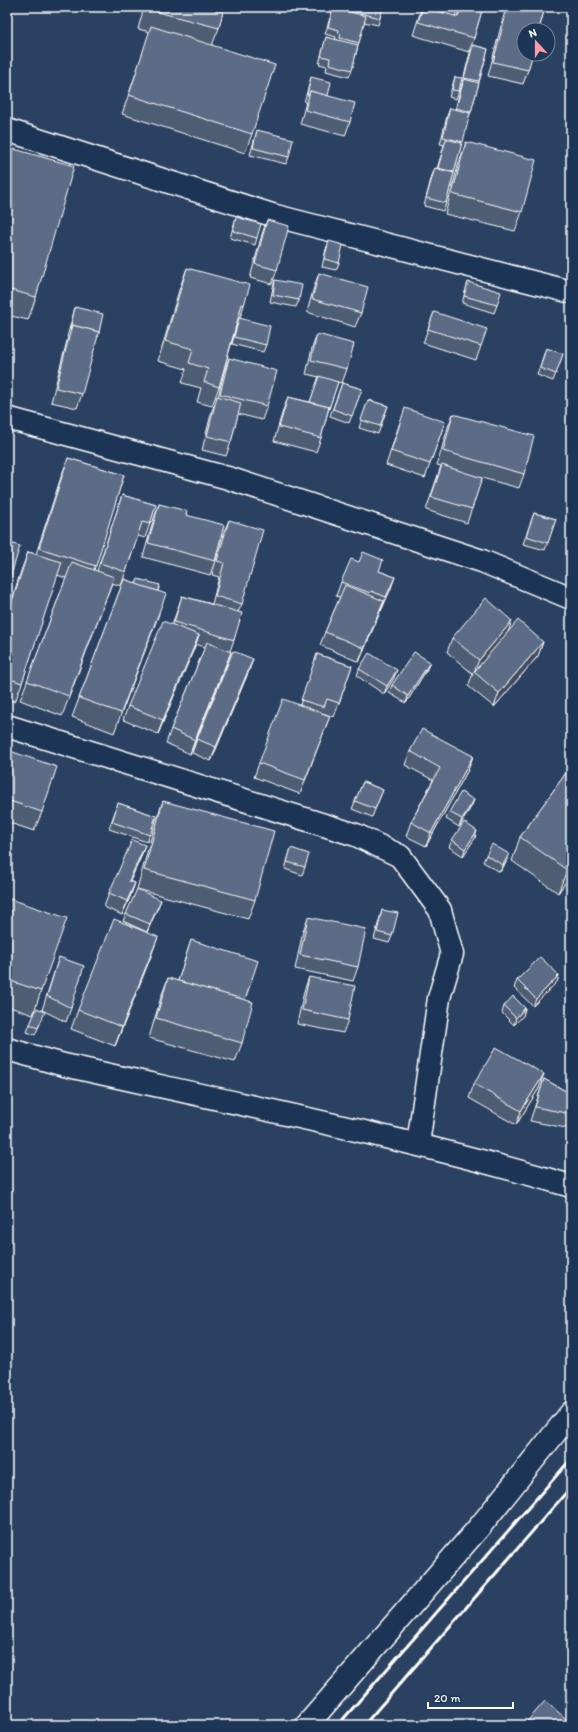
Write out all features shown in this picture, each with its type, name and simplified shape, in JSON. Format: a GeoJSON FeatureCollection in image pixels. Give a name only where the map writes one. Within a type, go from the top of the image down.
{"type":"FeatureCollection","features":[{"type":"Feature","properties":{"kind":"street"},"geometry":{"type":"LineString","coordinates":[[7,130],[272,215],[571,292]]}},
{"type":"Feature","properties":{"kind":"street"},"geometry":{"type":"LineString","coordinates":[[7,418],[228,478],[482,560],[571,598]]}},
{"type":"Feature","properties":{"kind":"street"},"geometry":{"type":"LineString","coordinates":[[7,726],[356,835],[400,856],[440,910],[452,954],[439,998],[418,1144]]}},
{"type":"Feature","properties":{"kind":"street"},"geometry":{"type":"LineString","coordinates":[[7,1049],[64,1065],[418,1144],[571,1186]]}},
{"type":"Feature","properties":{"kind":"street"},"geometry":{"type":"LineString","coordinates":[[307,1725],[481,1525],[571,1413]]}},
{"type":"Feature","properties":{"kind":"building"},"geometry":{"type":"Polygon","coordinates":[[[146,7],[224,7],[219,28],[146,9],[146,7]]]}},
{"type":"Feature","properties":{"kind":"building"},"geometry":{"type":"Polygon","coordinates":[[[340,7],[383,7],[380,18],[340,7]]]}},
{"type":"Feature","properties":{"kind":"building"},"geometry":{"type":"Polygon","coordinates":[[[423,7],[431,7],[431,9],[458,17],[461,7],[483,7],[474,38],[418,22],[423,7]]]}},
{"type":"Feature","properties":{"kind":"building"},"geometry":{"type":"Polygon","coordinates":[[[508,7],[545,7],[541,22],[516,22],[516,62],[530,62],[528,70],[493,62],[508,7]]]}},
{"type":"Feature","properties":{"kind":"building"},"geometry":{"type":"Polygon","coordinates":[[[333,8],[366,16],[359,43],[340,38],[341,34],[338,33],[339,30],[328,27],[333,8]]]}},
{"type":"Feature","properties":{"kind":"building"},"geometry":{"type":"Polygon","coordinates":[[[151,26],[275,65],[252,134],[129,95],[151,26]]]}},
{"type":"Feature","properties":{"kind":"building"},"geometry":{"type":"Polygon","coordinates":[[[326,37],[358,45],[352,70],[329,64],[330,58],[321,56],[326,37]]]}},
{"type":"Feature","properties":{"kind":"building"},"geometry":{"type":"Polygon","coordinates":[[[473,45],[488,49],[479,81],[464,78],[473,45]]]}},
{"type":"Feature","properties":{"kind":"building"},"geometry":{"type":"Polygon","coordinates":[[[311,77],[331,82],[328,96],[310,91],[309,95],[307,95],[311,77]]]}},
{"type":"Feature","properties":{"kind":"building"},"geometry":{"type":"Polygon","coordinates":[[[455,77],[462,78],[459,91],[452,90],[455,77]]]}},
{"type":"Feature","properties":{"kind":"building"},"geometry":{"type":"Polygon","coordinates":[[[464,79],[479,83],[471,112],[456,108],[464,79]]]}},
{"type":"Feature","properties":{"kind":"building"},"geometry":{"type":"Polygon","coordinates":[[[310,91],[355,103],[350,122],[305,110],[310,91]]]}},
{"type":"Feature","properties":{"kind":"building"},"geometry":{"type":"Polygon","coordinates":[[[450,108],[470,113],[463,142],[443,137],[450,108]]]}},
{"type":"Feature","properties":{"kind":"building"},"geometry":{"type":"Polygon","coordinates":[[[257,130],[293,139],[289,157],[253,148],[257,130]]]}},
{"type":"Feature","properties":{"kind":"building"},"geometry":{"type":"Polygon","coordinates":[[[446,139],[462,143],[454,172],[438,168],[446,139]]]}},
{"type":"Feature","properties":{"kind":"building"},"geometry":{"type":"Polygon","coordinates":[[[466,142],[536,160],[522,212],[452,194],[466,142]]]}},
{"type":"Feature","properties":{"kind":"building"},"geometry":{"type":"Polygon","coordinates":[[[7,147],[74,166],[36,297],[7,289],[7,147]]]}},
{"type":"Feature","properties":{"kind":"building"},"geometry":{"type":"Polygon","coordinates":[[[435,168],[454,173],[446,203],[426,198],[435,168]]]}},
{"type":"Feature","properties":{"kind":"building"},"geometry":{"type":"Polygon","coordinates":[[[236,217],[261,224],[257,238],[233,231],[236,217]]]}},
{"type":"Feature","properties":{"kind":"building"},"geometry":{"type":"Polygon","coordinates":[[[267,220],[289,226],[277,270],[255,264],[267,220]]]}},
{"type":"Feature","properties":{"kind":"building"},"geometry":{"type":"Polygon","coordinates":[[[329,241],[343,245],[339,263],[324,259],[329,241]]]}},
{"type":"Feature","properties":{"kind":"building"},"geometry":{"type":"Polygon","coordinates":[[[187,268],[250,285],[244,305],[242,304],[219,387],[204,382],[208,369],[189,363],[193,349],[165,341],[187,268]]]}},
{"type":"Feature","properties":{"kind":"building"},"geometry":{"type":"Polygon","coordinates":[[[319,273],[368,287],[361,313],[312,299],[319,273]]]}},
{"type":"Feature","properties":{"kind":"building"},"geometry":{"type":"Polygon","coordinates":[[[275,280],[302,285],[299,300],[273,295],[275,280]]]}},
{"type":"Feature","properties":{"kind":"building"},"geometry":{"type":"Polygon","coordinates":[[[468,282],[501,292],[497,305],[464,296],[468,282]]]}},
{"type":"Feature","properties":{"kind":"building"},"geometry":{"type":"Polygon","coordinates":[[[75,307],[103,314],[98,337],[99,332],[72,325],[70,330],[75,307]]]}},
{"type":"Feature","properties":{"kind":"building"},"geometry":{"type":"Polygon","coordinates":[[[434,312],[487,329],[481,346],[428,329],[434,312]]]}},
{"type":"Feature","properties":{"kind":"building"},"geometry":{"type":"Polygon","coordinates":[[[239,318],[270,326],[266,345],[234,337],[239,318]]]}},
{"type":"Feature","properties":{"kind":"building"},"geometry":{"type":"Polygon","coordinates":[[[72,325],[99,332],[82,394],[56,388],[72,325]]]}},
{"type":"Feature","properties":{"kind":"building"},"geometry":{"type":"Polygon","coordinates":[[[317,334],[354,344],[347,369],[311,360],[317,334]]]}},
{"type":"Feature","properties":{"kind":"building"},"geometry":{"type":"Polygon","coordinates":[[[546,348],[563,354],[556,374],[540,368],[546,348]]]}},
{"type":"Feature","properties":{"kind":"building"},"geometry":{"type":"Polygon","coordinates":[[[229,358],[277,371],[267,406],[220,394],[229,358]]]}},
{"type":"Feature","properties":{"kind":"building"},"geometry":{"type":"Polygon","coordinates":[[[319,376],[338,382],[329,409],[329,407],[310,402],[319,376]]]}},
{"type":"Feature","properties":{"kind":"building"},"geometry":{"type":"Polygon","coordinates":[[[342,383],[362,389],[352,416],[333,409],[342,383]]]}},
{"type":"Feature","properties":{"kind":"building"},"geometry":{"type":"Polygon","coordinates":[[[217,396],[241,403],[231,442],[207,436],[217,396]]]}},
{"type":"Feature","properties":{"kind":"building"},"geometry":{"type":"Polygon","coordinates":[[[288,397],[329,407],[321,438],[279,427],[288,397]]]}},
{"type":"Feature","properties":{"kind":"building"},"geometry":{"type":"Polygon","coordinates":[[[368,400],[388,406],[380,426],[361,420],[368,400]]]}},
{"type":"Feature","properties":{"kind":"building"},"geometry":{"type":"Polygon","coordinates":[[[405,408],[445,422],[430,464],[391,451],[405,408]]]}},
{"type":"Feature","properties":{"kind":"building"},"geometry":{"type":"Polygon","coordinates":[[[453,414],[534,436],[524,474],[443,451],[453,414]]]}},
{"type":"Feature","properties":{"kind":"building"},"geometry":{"type":"Polygon","coordinates":[[[68,458],[124,475],[96,566],[39,548],[68,458]]]}},
{"type":"Feature","properties":{"kind":"building"},"geometry":{"type":"Polygon","coordinates":[[[442,465],[482,478],[472,509],[431,497],[442,465]]]}},
{"type":"Feature","properties":{"kind":"building"},"geometry":{"type":"Polygon","coordinates":[[[122,495],[156,505],[150,524],[142,522],[126,572],[100,563],[122,495]]]}},
{"type":"Feature","properties":{"kind":"building"},"geometry":{"type":"Polygon","coordinates":[[[159,504],[187,511],[186,515],[224,525],[215,561],[148,543],[159,504]]]}},
{"type":"Feature","properties":{"kind":"building"},"geometry":{"type":"Polygon","coordinates":[[[534,513],[556,519],[548,543],[526,536],[534,513]]]}},
{"type":"Feature","properties":{"kind":"building"},"geometry":{"type":"Polygon","coordinates":[[[229,520],[263,530],[242,604],[215,596],[224,563],[217,561],[229,520]]]}},
{"type":"Feature","properties":{"kind":"building"},"geometry":{"type":"Polygon","coordinates":[[[7,542],[20,546],[7,588],[7,542]]]}},
{"type":"Feature","properties":{"kind":"building"},"geometry":{"type":"Polygon","coordinates":[[[28,552],[62,562],[22,683],[7,678],[7,617],[28,552]]]}},
{"type":"Feature","properties":{"kind":"building"},"geometry":{"type":"Polygon","coordinates":[[[363,552],[383,560],[379,571],[395,577],[386,597],[371,591],[370,593],[341,582],[351,559],[359,562],[363,552]]]}},
{"type":"Feature","properties":{"kind":"building"},"geometry":{"type":"Polygon","coordinates":[[[72,562],[114,577],[69,696],[27,681],[72,562]]]}},
{"type":"Feature","properties":{"kind":"building"},"geometry":{"type":"Polygon","coordinates":[[[124,579],[166,594],[121,713],[79,698],[124,579]]]}},
{"type":"Feature","properties":{"kind":"building"},"geometry":{"type":"Polygon","coordinates":[[[138,579],[160,585],[158,591],[136,584],[138,579]]]}},
{"type":"Feature","properties":{"kind":"building"},"geometry":{"type":"Polygon","coordinates":[[[345,585],[384,601],[364,648],[325,632],[345,585]]]}},
{"type":"Feature","properties":{"kind":"building"},"geometry":{"type":"Polygon","coordinates":[[[182,596],[242,613],[234,640],[174,622],[182,596]]]}},
{"type":"Feature","properties":{"kind":"building"},"geometry":{"type":"Polygon","coordinates":[[[486,598],[512,621],[479,660],[452,638],[486,598]]]}},
{"type":"Feature","properties":{"kind":"building"},"geometry":{"type":"Polygon","coordinates":[[[518,620],[543,642],[499,693],[474,672],[518,620]]]}},
{"type":"Feature","properties":{"kind":"building"},"geometry":{"type":"Polygon","coordinates":[[[163,621],[199,635],[163,720],[128,706],[163,621]]]}},
{"type":"Feature","properties":{"kind":"building"},"geometry":{"type":"Polygon","coordinates":[[[207,642],[231,652],[195,740],[171,729],[207,642]]]}},
{"type":"Feature","properties":{"kind":"building"},"geometry":{"type":"Polygon","coordinates":[[[233,651],[253,659],[216,747],[197,739],[233,651]]]}},
{"type":"Feature","properties":{"kind":"building"},"geometry":{"type":"Polygon","coordinates":[[[414,652],[430,662],[408,696],[392,685],[414,652]]]}},
{"type":"Feature","properties":{"kind":"building"},"geometry":{"type":"Polygon","coordinates":[[[369,653],[397,670],[387,686],[359,669],[369,653]]]}},
{"type":"Feature","properties":{"kind":"building"},"geometry":{"type":"Polygon","coordinates":[[[317,654],[352,666],[339,703],[327,699],[324,707],[301,700],[317,654]]]}},
{"type":"Feature","properties":{"kind":"building"},"geometry":{"type":"Polygon","coordinates":[[[283,699],[330,716],[305,780],[259,763],[283,699]]]}},
{"type":"Feature","properties":{"kind":"building"},"geometry":{"type":"Polygon","coordinates":[[[422,729],[473,756],[431,833],[411,822],[440,768],[410,751],[422,729]]]}},
{"type":"Feature","properties":{"kind":"building"},"geometry":{"type":"Polygon","coordinates":[[[7,750],[57,767],[42,812],[7,800],[7,750]]]}},
{"type":"Feature","properties":{"kind":"building"},"geometry":{"type":"Polygon","coordinates":[[[571,766],[571,864],[567,870],[520,837],[571,766]]]}},
{"type":"Feature","properties":{"kind":"building"},"geometry":{"type":"Polygon","coordinates":[[[363,782],[383,790],[375,809],[355,801],[363,782]]]}},
{"type":"Feature","properties":{"kind":"building"},"geometry":{"type":"Polygon","coordinates":[[[461,792],[474,800],[462,819],[449,812],[461,792]]]}},
{"type":"Feature","properties":{"kind":"building"},"geometry":{"type":"Polygon","coordinates":[[[163,801],[274,831],[255,900],[144,870],[163,801]]]}},
{"type":"Feature","properties":{"kind":"building"},"geometry":{"type":"Polygon","coordinates":[[[118,803],[156,816],[150,835],[112,822],[118,803]]]}},
{"type":"Feature","properties":{"kind":"building"},"geometry":{"type":"Polygon","coordinates":[[[464,822],[477,831],[465,849],[452,840],[464,822]]]}},
{"type":"Feature","properties":{"kind":"building"},"geometry":{"type":"Polygon","coordinates":[[[132,840],[145,845],[129,881],[135,883],[127,901],[109,893],[132,840]]]}},
{"type":"Feature","properties":{"kind":"building"},"geometry":{"type":"Polygon","coordinates":[[[492,844],[509,854],[503,865],[486,855],[492,844]]]}},
{"type":"Feature","properties":{"kind":"building"},"geometry":{"type":"Polygon","coordinates":[[[291,848],[309,854],[305,867],[287,862],[291,848]]]}},
{"type":"Feature","properties":{"kind":"building"},"geometry":{"type":"Polygon","coordinates":[[[137,889],[161,900],[150,924],[126,914],[137,889]]]}},
{"type":"Feature","properties":{"kind":"building"},"geometry":{"type":"Polygon","coordinates":[[[7,898],[67,918],[41,991],[7,980],[7,898]]]}},
{"type":"Feature","properties":{"kind":"building"},"geometry":{"type":"Polygon","coordinates":[[[382,910],[398,913],[392,936],[377,932],[382,910]]]}},
{"type":"Feature","properties":{"kind":"building"},"geometry":{"type":"Polygon","coordinates":[[[308,917],[366,929],[358,967],[300,955],[308,917]]]}},
{"type":"Feature","properties":{"kind":"building"},"geometry":{"type":"Polygon","coordinates":[[[114,919],[158,937],[122,1027],[78,1010],[114,919]]]}},
{"type":"Feature","properties":{"kind":"building"},"geometry":{"type":"Polygon","coordinates":[[[191,940],[258,961],[245,1000],[178,981],[191,940]]]}},
{"type":"Feature","properties":{"kind":"building"},"geometry":{"type":"Polygon","coordinates":[[[59,957],[84,966],[71,1008],[47,996],[59,957]]]}},
{"type":"Feature","properties":{"kind":"building"},"geometry":{"type":"Polygon","coordinates":[[[540,957],[559,975],[536,999],[517,980],[540,957]]]}},
{"type":"Feature","properties":{"kind":"building"},"geometry":{"type":"Polygon","coordinates":[[[309,977],[355,986],[348,1020],[302,1010],[309,977]]]}},
{"type":"Feature","properties":{"kind":"building"},"geometry":{"type":"Polygon","coordinates":[[[168,978],[253,1002],[242,1043],[156,1018],[168,978]]]}},
{"type":"Feature","properties":{"kind":"building"},"geometry":{"type":"Polygon","coordinates":[[[513,996],[525,1008],[516,1018],[504,1006],[513,996]]]}},
{"type":"Feature","properties":{"kind":"building"},"geometry":{"type":"Polygon","coordinates":[[[37,1008],[45,1012],[38,1028],[30,1024],[37,1008]]]}},
{"type":"Feature","properties":{"kind":"building"},"geometry":{"type":"Polygon","coordinates":[[[496,1047],[544,1074],[521,1111],[474,1084],[496,1047]]]}},
{"type":"Feature","properties":{"kind":"building"},"geometry":{"type":"Polygon","coordinates":[[[544,1079],[571,1094],[571,1114],[535,1107],[544,1079]]]}},
{"type":"Feature","properties":{"kind":"building"},"geometry":{"type":"Polygon","coordinates":[[[545,1701],[571,1723],[571,1725],[524,1725],[545,1701]]]}},
{"type":"Feature","properties":{"kind":"railway"},"geometry":{"type":"LineString","coordinates":[[338,1725],[571,1459]]}},
{"type":"Feature","properties":{"kind":"railway"},"geometry":{"type":"LineString","coordinates":[[364,1725],[571,1487]]}}]}
